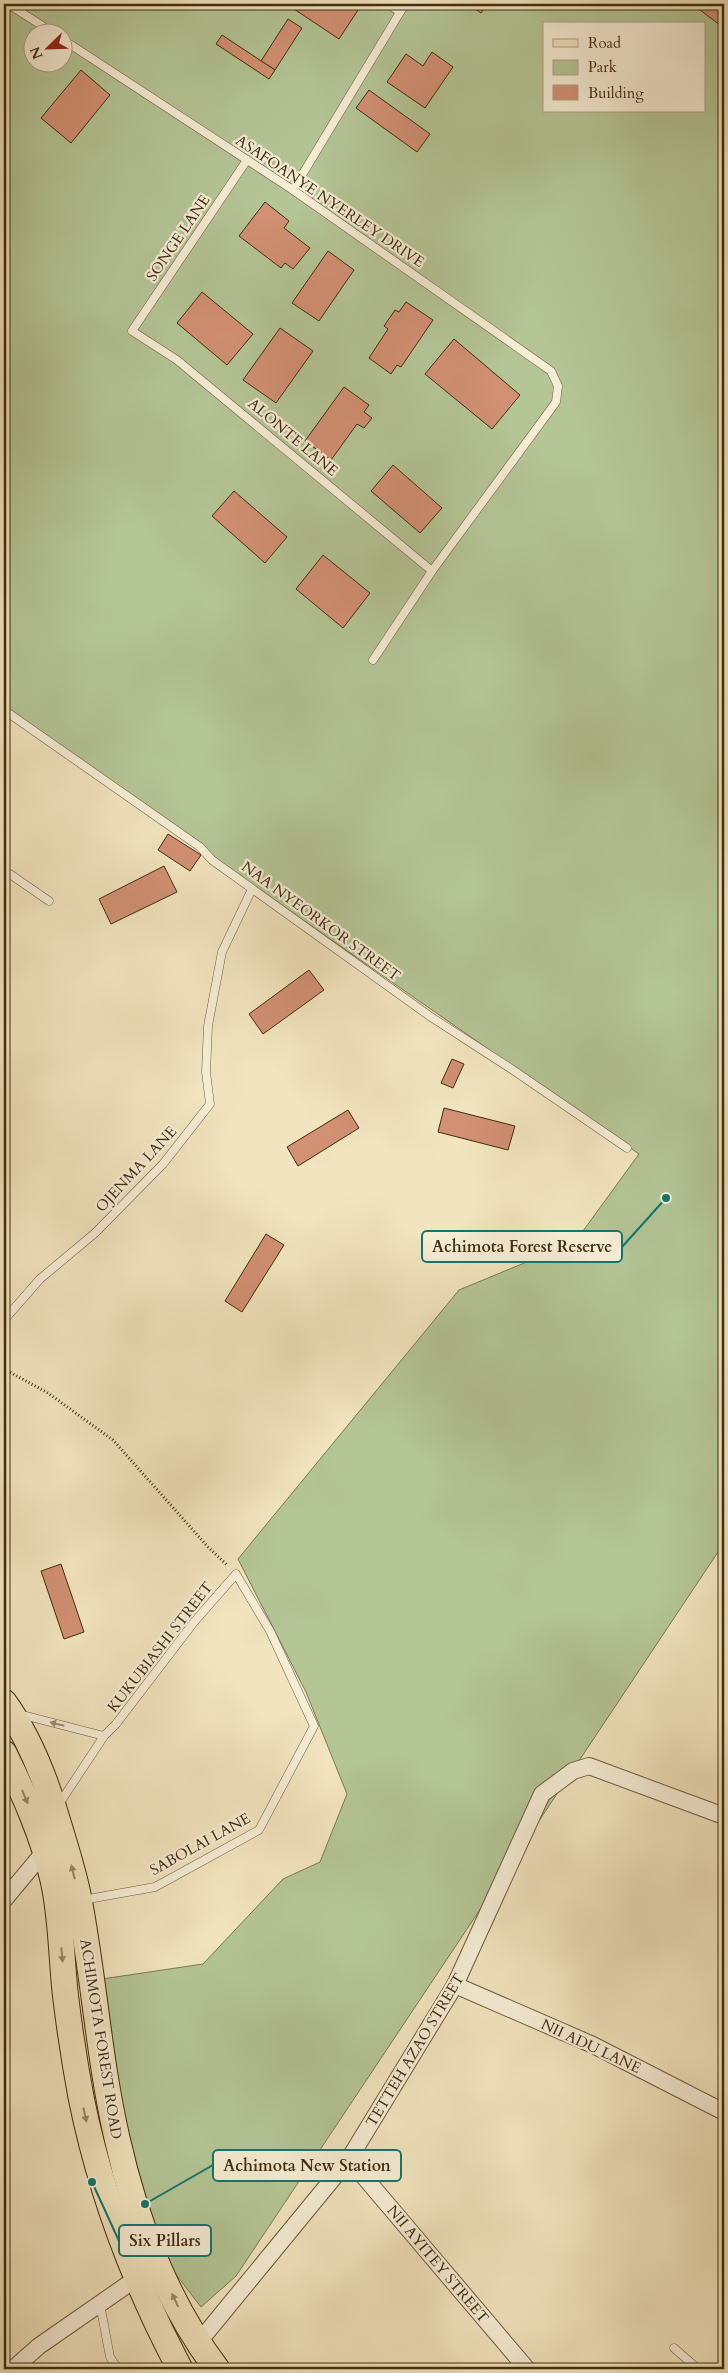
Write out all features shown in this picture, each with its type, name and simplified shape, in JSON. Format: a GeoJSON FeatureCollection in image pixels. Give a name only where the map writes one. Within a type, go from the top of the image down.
{"type":"FeatureCollection","features":[{"type":"Feature","properties":{"kind":"main road","name":"ACHIMOTA FOREST ROAD"},"geometry":{"type":"LineString","coordinates":[[7,1707],[43,1775],[73,1873],[116,2138],[139,2214],[178,2307],[198,2343],[217,2369]]}},
{"type":"Feature","properties":{"kind":"main road","name":"ACHIMOTA FOREST ROAD"},"geometry":{"type":"LineString","coordinates":[[4,1753],[33,1817],[57,1902],[66,2000],[94,2157],[137,2278],[180,2369]]}},
{"type":"Feature","properties":{"kind":"street","name":"TETTEH AZAO STREET"},"geometry":{"type":"LineString","coordinates":[[198,2343],[349,2159],[455,1985],[542,1794],[582,1766],[595,1767],[724,1816]]}},
{"type":"Feature","properties":{"kind":"street"},"geometry":{"type":"LineString","coordinates":[[4,1900],[44,1852]]}},
{"type":"Feature","properties":{"kind":"street","name":"NII ADU LANE"},"geometry":{"type":"LineString","coordinates":[[455,1985],[593,2045],[724,2112]]}},
{"type":"Feature","properties":{"kind":"street","name":"NII AYITEY STREET"},"geometry":{"type":"LineString","coordinates":[[349,2159],[527,2369]]}},
{"type":"Feature","properties":{"kind":"street"},"geometry":{"type":"LineString","coordinates":[[13,2369],[39,2346],[137,2278]]}},
{"type":"Feature","properties":{"kind":"lane"},"geometry":{"type":"LineString","coordinates":[[8,4],[36,22]]}},
{"type":"Feature","properties":{"kind":"lane"},"geometry":{"type":"LineString","coordinates":[[388,4],[400,12]]}},
{"type":"Feature","properties":{"kind":"lane"},"geometry":{"type":"LineString","coordinates":[[293,190],[405,4]]}},
{"type":"Feature","properties":{"kind":"lane","name":"ASAFOANYE NYERLEY DRIVE"},"geometry":{"type":"LineString","coordinates":[[72,46],[293,190],[551,371],[558,386],[556,402],[432,571]]}},
{"type":"Feature","properties":{"kind":"lane","name":"SONGE LANE"},"geometry":{"type":"LineString","coordinates":[[132,331],[247,160]]}},
{"type":"Feature","properties":{"kind":"lane","name":"ALONTE LANE"},"geometry":{"type":"LineString","coordinates":[[132,331],[178,360],[432,571]]}},
{"type":"Feature","properties":{"kind":"lane"},"geometry":{"type":"LineString","coordinates":[[373,660],[432,571]]}},
{"type":"Feature","properties":{"kind":"lane","name":"NAA NYEORKOR STREET"},"geometry":{"type":"LineString","coordinates":[[4,710],[200,847],[212,860],[431,1017],[513,1070],[627,1148]]}},
{"type":"Feature","properties":{"kind":"lane"},"geometry":{"type":"LineString","coordinates":[[4,870],[49,901]]}},
{"type":"Feature","properties":{"kind":"lane","name":"OJENMA LANE"},"geometry":{"type":"LineString","coordinates":[[4,1320],[40,1279],[95,1233],[163,1164],[210,1104],[206,1072],[208,1026],[222,952],[252,889]]}},
{"type":"Feature","properties":{"kind":"lane","name":"KUKUBIASHI STREET"},"geometry":{"type":"LineString","coordinates":[[55,1810],[104,1736],[116,1724],[194,1622],[236,1574]]}},
{"type":"Feature","properties":{"kind":"lane","name":"SABOLAI LANE"},"geometry":{"type":"LineString","coordinates":[[79,1901],[155,1886],[259,1830],[314,1726],[270,1631],[236,1574]]}},
{"type":"Feature","properties":{"kind":"lane"},"geometry":{"type":"LineString","coordinates":[[7,1707],[104,1736]]}},
{"type":"Feature","properties":{"kind":"lane"},"geometry":{"type":"LineString","coordinates":[[100,2304],[110,2357],[118,2369]]}},
{"type":"Feature","properties":{"kind":"lane"},"geometry":{"type":"LineString","coordinates":[[674,2348],[698,2369]]}},
{"type":"Feature","properties":{"kind":"path"},"geometry":{"type":"LineString","coordinates":[[4,1369],[48,1393],[113,1440],[208,1547],[236,1574]]}},
{"type":"Feature","properties":{"kind":"green space"},"geometry":{"type":"Polygon","coordinates":[[[4,4],[724,4],[724,1543],[236,2276],[201,2307],[168,2264],[119,2117],[102,1979],[203,1964],[283,1879],[320,1862],[347,1794],[306,1692],[238,1559],[459,1290],[575,1242],[639,1154],[4,712],[4,4]]]}},
{"type":"Feature","properties":{"kind":"building"},"geometry":{"type":"Polygon","coordinates":[[[293,4],[336,4],[340,6],[341,4],[355,4],[360,7],[339,39],[291,7],[293,4]]]}},
{"type":"Feature","properties":{"kind":"building"},"geometry":{"type":"Polygon","coordinates":[[[468,4],[487,4],[481,13],[468,4]]]}},
{"type":"Feature","properties":{"kind":"building"},"geometry":{"type":"Polygon","coordinates":[[[692,4],[724,4],[724,28],[692,4]]]}},
{"type":"Feature","properties":{"kind":"building"},"geometry":{"type":"Polygon","coordinates":[[[288,19],[302,28],[275,70],[261,61],[288,19]]]}},
{"type":"Feature","properties":{"kind":"building"},"geometry":{"type":"Polygon","coordinates":[[[222,35],[275,70],[269,79],[216,44],[222,35]]]}},
{"type":"Feature","properties":{"kind":"building"},"geometry":{"type":"Polygon","coordinates":[[[432,52],[453,67],[425,108],[387,82],[406,54],[423,66],[432,52]]]}},
{"type":"Feature","properties":{"kind":"building"},"geometry":{"type":"Polygon","coordinates":[[[81,70],[110,95],[71,143],[41,118],[81,70]]]}},
{"type":"Feature","properties":{"kind":"building"},"geometry":{"type":"Polygon","coordinates":[[[369,90],[430,134],[417,152],[356,108],[369,90]]]}},
{"type":"Feature","properties":{"kind":"building"},"geometry":{"type":"Polygon","coordinates":[[[265,202],[289,221],[284,228],[310,248],[293,269],[285,263],[281,268],[239,236],[265,202]]]}},
{"type":"Feature","properties":{"kind":"building"},"geometry":{"type":"Polygon","coordinates":[[[328,251],[354,270],[319,321],[292,303],[328,251]]]}},
{"type":"Feature","properties":{"kind":"building"},"geometry":{"type":"Polygon","coordinates":[[[202,292],[253,334],[227,365],[177,323],[202,292]]]}},
{"type":"Feature","properties":{"kind":"building"},"geometry":{"type":"Polygon","coordinates":[[[406,302],[433,320],[401,367],[397,365],[391,374],[369,358],[388,329],[384,326],[395,310],[399,312],[406,302]]]}},
{"type":"Feature","properties":{"kind":"building"},"geometry":{"type":"Polygon","coordinates":[[[280,328],[313,351],[276,403],[243,380],[280,328]]]}},
{"type":"Feature","properties":{"kind":"building"},"geometry":{"type":"Polygon","coordinates":[[[454,339],[520,395],[492,429],[425,374],[454,339]]]}},
{"type":"Feature","properties":{"kind":"building"},"geometry":{"type":"Polygon","coordinates":[[[344,387],[369,405],[364,412],[372,418],[364,428],[357,424],[331,460],[305,441],[344,387]]]}},
{"type":"Feature","properties":{"kind":"building"},"geometry":{"type":"Polygon","coordinates":[[[393,465],[442,508],[420,533],[371,491],[393,465]]]}},
{"type":"Feature","properties":{"kind":"building"},"geometry":{"type":"Polygon","coordinates":[[[234,491],[287,537],[265,563],[212,516],[234,491]]]}},
{"type":"Feature","properties":{"kind":"building"},"geometry":{"type":"Polygon","coordinates":[[[323,555],[370,593],[343,628],[296,589],[323,555]]]}},
{"type":"Feature","properties":{"kind":"building"},"geometry":{"type":"Polygon","coordinates":[[[168,834],[201,855],[190,871],[158,850],[168,834]]]}},
{"type":"Feature","properties":{"kind":"building"},"geometry":{"type":"Polygon","coordinates":[[[164,866],[177,892],[111,924],[99,899],[164,866]]]}},
{"type":"Feature","properties":{"kind":"building"},"geometry":{"type":"Polygon","coordinates":[[[309,970],[324,990],[263,1034],[249,1014],[309,970]]]}},
{"type":"Feature","properties":{"kind":"building"},"geometry":{"type":"Polygon","coordinates":[[[452,1059],[464,1064],[453,1088],[441,1083],[452,1059]]]}},
{"type":"Feature","properties":{"kind":"building"},"geometry":{"type":"Polygon","coordinates":[[[444,1108],[515,1126],[508,1150],[438,1132],[444,1108]]]}},
{"type":"Feature","properties":{"kind":"building"},"geometry":{"type":"Polygon","coordinates":[[[348,1110],[359,1128],[298,1166],[287,1147],[348,1110]]]}},
{"type":"Feature","properties":{"kind":"building"},"geometry":{"type":"Polygon","coordinates":[[[266,1234],[284,1245],[242,1312],[225,1301],[266,1234]]]}},
{"type":"Feature","properties":{"kind":"building"},"geometry":{"type":"Polygon","coordinates":[[[61,1564],[84,1632],[64,1639],[41,1571],[61,1564]]]}},
{"type":"Feature","properties":{"kind":"place","name":"Achimota Forest Reserve"},"geometry":{"type":"Point","coordinates":[666,1198]}},
{"type":"Feature","properties":{"kind":"place","name":"Six Pillars"},"geometry":{"type":"Point","coordinates":[92,2182]}},
{"type":"Feature","properties":{"kind":"place","name":"Achimota New Station"},"geometry":{"type":"Point","coordinates":[145,2204]}}]}
